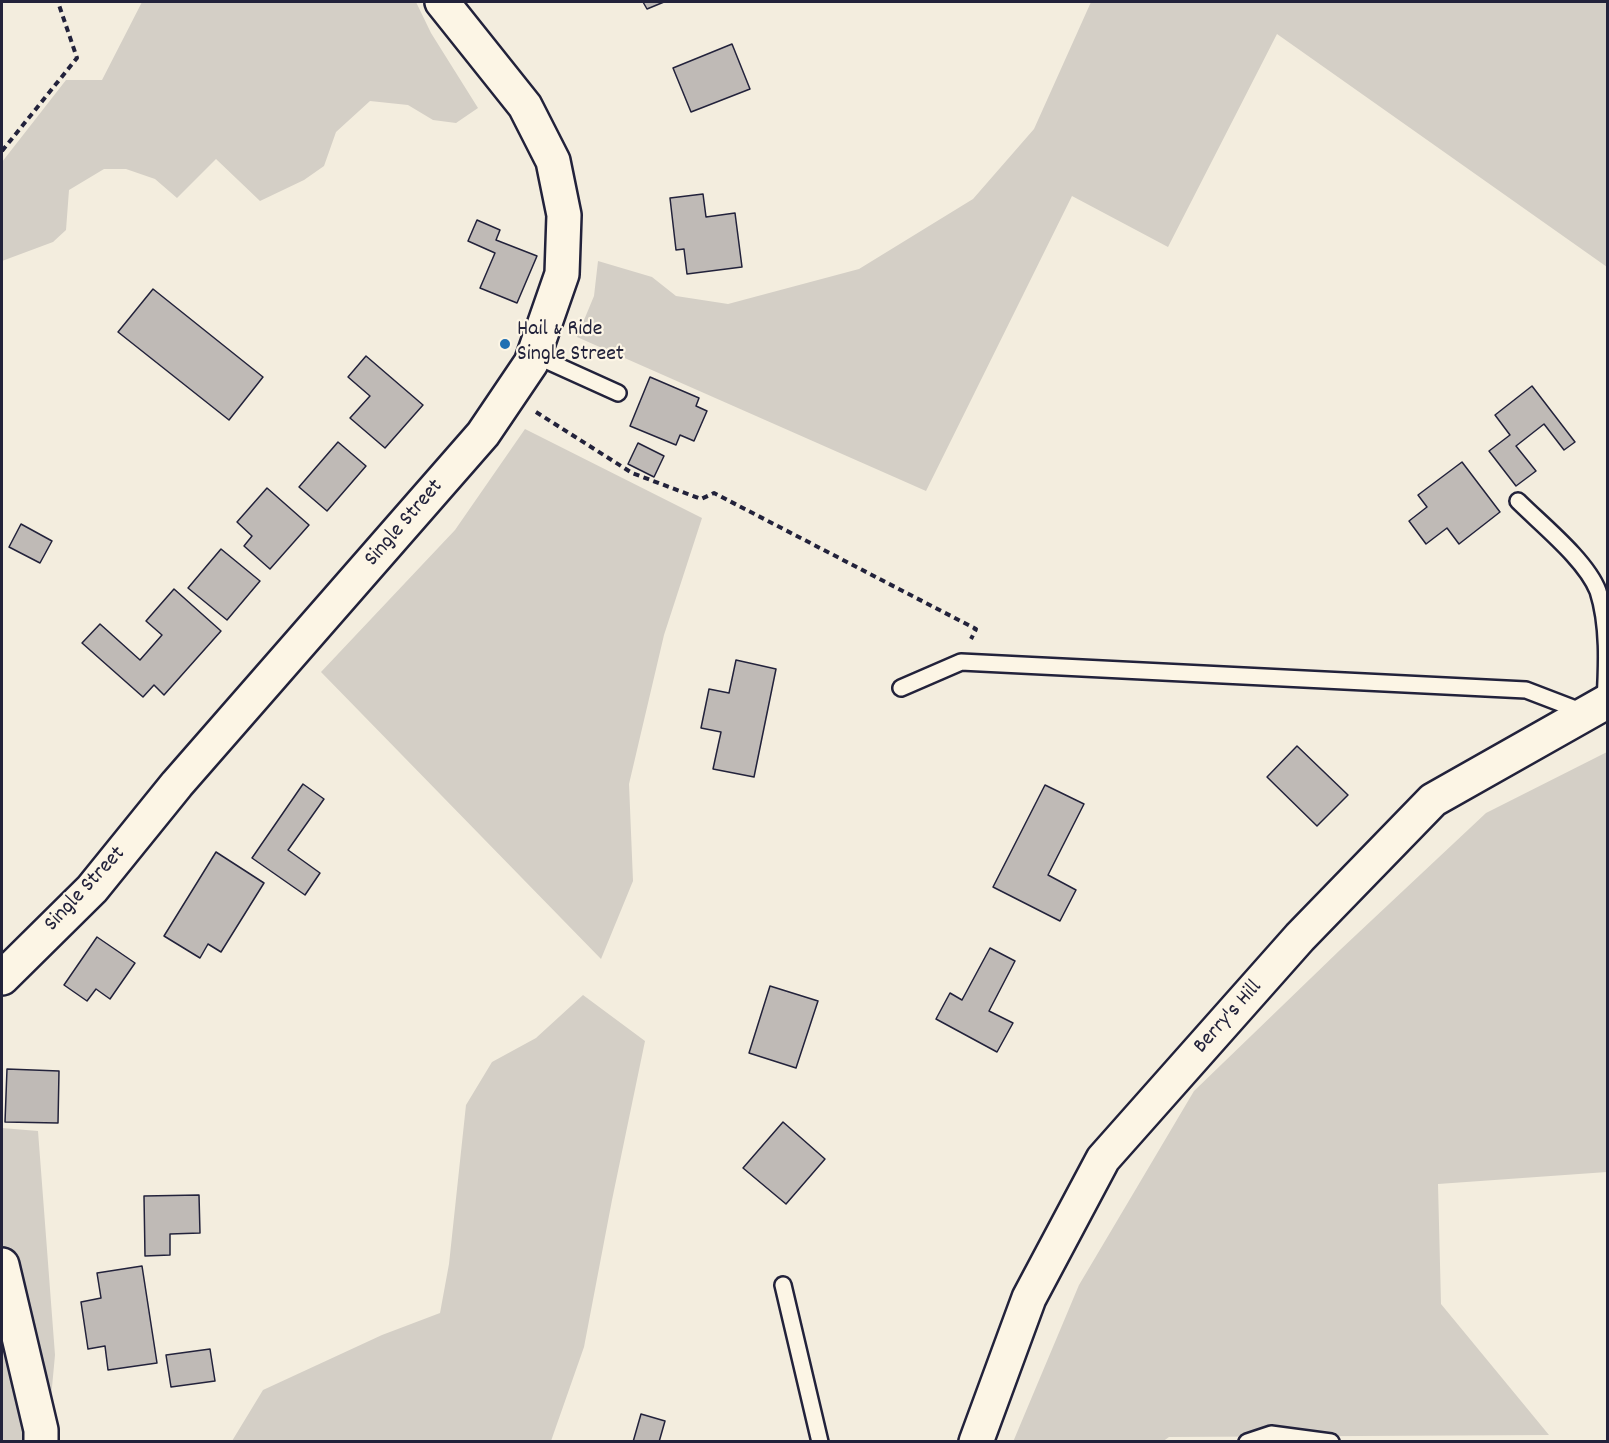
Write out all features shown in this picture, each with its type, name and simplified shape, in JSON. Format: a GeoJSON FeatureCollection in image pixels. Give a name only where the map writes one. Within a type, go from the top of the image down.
{"type":"FeatureCollection","features":[{"type":"Feature","properties":{"kind":"street","name":"Single Street"},"geometry":{"type":"LineString","coordinates":[[2,978],[92,889],[177,784],[483,434],[531,363],[562,274],[564,215],[553,161],[525,106],[442,2]]}},
{"type":"Feature","properties":{"kind":"street","name":"Berry's Hill"},"geometry":{"type":"LineString","coordinates":[[976,1442],[1029,1298],[1103,1159],[1300,937],[1433,800],[1600,705]]}},
{"type":"Feature","properties":{"kind":"street"},"geometry":{"type":"LineString","coordinates":[[2,1265],[41,1430],[41,1442]]}},
{"type":"Feature","properties":{"kind":"lane"},"geometry":{"type":"LineString","coordinates":[[534,355],[618,393]]}},
{"type":"Feature","properties":{"kind":"lane"},"geometry":{"type":"LineString","coordinates":[[901,688],[961,662],[1526,690],[1600,705],[1606,645],[1604,613],[1598,590],[1580,562],[1518,501]]}},
{"type":"Feature","properties":{"kind":"lane"},"geometry":{"type":"LineString","coordinates":[[783,1286],[820,1442]]}},
{"type":"Feature","properties":{"kind":"lane"},"geometry":{"type":"LineString","coordinates":[[1247,1442],[1271,1434],[1330,1442]]}},
{"type":"Feature","properties":{"kind":"path"},"geometry":{"type":"LineString","coordinates":[[2,151],[77,58],[58,2]]}},
{"type":"Feature","properties":{"kind":"path"},"geometry":{"type":"LineString","coordinates":[[510,395],[632,473],[701,499],[714,493],[976,629],[969,643]]}},
{"type":"Feature","properties":{"kind":"shaded area"},"geometry":{"type":"Polygon","coordinates":[[[142,2],[416,2],[431,33],[478,108],[456,123],[433,120],[408,105],[370,101],[336,132],[324,166],[304,180],[260,201],[216,159],[177,198],[155,179],[126,169],[104,169],[69,190],[66,230],[53,242],[2,261],[2,162],[66,80],[102,80],[142,2]]]}},
{"type":"Feature","properties":{"kind":"shaded area"},"geometry":{"type":"Polygon","coordinates":[[[1091,2],[1607,2],[1607,267],[1277,34],[1168,247],[1072,196],[926,491],[577,337],[594,296],[598,261],[652,277],[676,296],[728,304],[859,269],[973,199],[1034,129],[1091,2]]]}},
{"type":"Feature","properties":{"kind":"shaded area"},"geometry":{"type":"Polygon","coordinates":[[[525,429],[702,518],[664,635],[629,784],[633,881],[601,959],[321,672],[455,530],[525,429]]]}},
{"type":"Feature","properties":{"kind":"shaded area"},"geometry":{"type":"Polygon","coordinates":[[[1607,752],[1607,1172],[1438,1184],[1441,1304],[1549,1435],[1169,1437],[1162,1442],[1013,1442],[1079,1285],[1194,1091],[1486,813],[1607,752]]]}},
{"type":"Feature","properties":{"kind":"shaded area"},"geometry":{"type":"Polygon","coordinates":[[[583,995],[645,1041],[584,1347],[551,1441],[232,1441],[263,1390],[382,1335],[440,1313],[449,1264],[466,1105],[492,1062],[536,1038],[583,995]]]}},
{"type":"Feature","properties":{"kind":"shaded area"},"geometry":{"type":"Polygon","coordinates":[[[2,1128],[38,1131],[55,1355],[47,1441],[2,1441],[2,1128]]]}},
{"type":"Feature","properties":{"kind":"building"},"geometry":{"type":"Polygon","coordinates":[[[643,2],[664,2],[647,9],[643,2]]]}},
{"type":"Feature","properties":{"kind":"building"},"geometry":{"type":"Polygon","coordinates":[[[732,44],[750,89],[691,112],[673,68],[732,44]]]}},
{"type":"Feature","properties":{"kind":"building"},"geometry":{"type":"Polygon","coordinates":[[[703,194],[706,217],[735,213],[742,267],[687,274],[684,249],[676,250],[670,198],[703,194]]]}},
{"type":"Feature","properties":{"kind":"building"},"geometry":{"type":"Polygon","coordinates":[[[477,220],[500,230],[496,240],[537,256],[517,303],[480,288],[495,253],[468,241],[477,220]]]}},
{"type":"Feature","properties":{"kind":"building"},"geometry":{"type":"Polygon","coordinates":[[[153,289],[263,377],[229,420],[118,332],[153,289]]]}},
{"type":"Feature","properties":{"kind":"building"},"geometry":{"type":"Polygon","coordinates":[[[366,356],[423,405],[385,448],[350,418],[370,396],[348,377],[366,356]]]}},
{"type":"Feature","properties":{"kind":"building"},"geometry":{"type":"Polygon","coordinates":[[[650,377],[699,398],[696,406],[707,411],[694,441],[680,435],[676,445],[630,426],[650,377]]]}},
{"type":"Feature","properties":{"kind":"building"},"geometry":{"type":"Polygon","coordinates":[[[1532,386],[1575,442],[1564,450],[1544,424],[1516,446],[1536,471],[1516,486],[1489,451],[1510,435],[1495,415],[1532,386]]]}},
{"type":"Feature","properties":{"kind":"building"},"geometry":{"type":"Polygon","coordinates":[[[338,442],[366,466],[327,511],[299,487],[338,442]]]}},
{"type":"Feature","properties":{"kind":"building"},"geometry":{"type":"Polygon","coordinates":[[[638,443],[664,456],[654,477],[628,464],[638,443]]]}},
{"type":"Feature","properties":{"kind":"building"},"geometry":{"type":"Polygon","coordinates":[[[1462,462],[1500,512],[1459,544],[1447,528],[1426,544],[1409,521],[1427,507],[1418,495],[1462,462]]]}},
{"type":"Feature","properties":{"kind":"building"},"geometry":{"type":"Polygon","coordinates":[[[267,488],[309,525],[270,569],[244,546],[252,536],[237,522],[267,488]]]}},
{"type":"Feature","properties":{"kind":"building"},"geometry":{"type":"Polygon","coordinates":[[[21,524],[52,541],[40,563],[9,547],[21,524]]]}},
{"type":"Feature","properties":{"kind":"building"},"geometry":{"type":"Polygon","coordinates":[[[221,549],[260,581],[227,620],[188,588],[221,549]]]}},
{"type":"Feature","properties":{"kind":"building"},"geometry":{"type":"Polygon","coordinates":[[[174,589],[221,631],[164,695],[154,685],[143,697],[82,643],[100,624],[140,660],[162,635],[146,621],[174,589]]]}},
{"type":"Feature","properties":{"kind":"building"},"geometry":{"type":"Polygon","coordinates":[[[736,660],[776,669],[754,777],[713,769],[721,732],[701,728],[709,689],[729,693],[736,660]]]}},
{"type":"Feature","properties":{"kind":"building"},"geometry":{"type":"Polygon","coordinates":[[[1297,746],[1348,795],[1317,826],[1267,777],[1297,746]]]}},
{"type":"Feature","properties":{"kind":"building"},"geometry":{"type":"Polygon","coordinates":[[[303,784],[324,799],[288,850],[320,873],[305,895],[252,858],[303,784]]]}},
{"type":"Feature","properties":{"kind":"building"},"geometry":{"type":"Polygon","coordinates":[[[1045,785],[1084,804],[1048,875],[1076,890],[1060,921],[993,887],[1045,785]]]}},
{"type":"Feature","properties":{"kind":"building"},"geometry":{"type":"Polygon","coordinates":[[[216,852],[264,883],[221,952],[208,944],[200,958],[164,936],[216,852]]]}},
{"type":"Feature","properties":{"kind":"building"},"geometry":{"type":"Polygon","coordinates":[[[97,937],[135,963],[110,999],[96,989],[87,1001],[64,985],[97,937]]]}},
{"type":"Feature","properties":{"kind":"building"},"geometry":{"type":"Polygon","coordinates":[[[990,948],[1015,961],[989,1011],[1013,1023],[997,1052],[936,1019],[950,993],[962,1000],[990,948]]]}},
{"type":"Feature","properties":{"kind":"building"},"geometry":{"type":"Polygon","coordinates":[[[770,986],[818,1001],[796,1068],[749,1053],[770,986]]]}},
{"type":"Feature","properties":{"kind":"building"},"geometry":{"type":"Polygon","coordinates":[[[7,1069],[59,1071],[58,1123],[5,1122],[7,1069]]]}},
{"type":"Feature","properties":{"kind":"building"},"geometry":{"type":"Polygon","coordinates":[[[783,1122],[825,1159],[786,1204],[743,1168],[783,1122]]]}},
{"type":"Feature","properties":{"kind":"building"},"geometry":{"type":"Polygon","coordinates":[[[199,1195],[200,1233],[170,1234],[170,1255],[145,1256],[144,1196],[199,1195]]]}},
{"type":"Feature","properties":{"kind":"building"},"geometry":{"type":"Polygon","coordinates":[[[142,1266],[157,1363],[108,1370],[105,1346],[88,1349],[81,1302],[101,1298],[97,1273],[142,1266]]]}},
{"type":"Feature","properties":{"kind":"building"},"geometry":{"type":"Polygon","coordinates":[[[210,1349],[215,1381],[171,1387],[166,1355],[210,1349]]]}},
{"type":"Feature","properties":{"kind":"building"},"geometry":{"type":"Polygon","coordinates":[[[641,1414],[665,1421],[659,1442],[633,1442],[641,1414]]]}},
{"type":"Feature","properties":{"kind":"place","name":"Hail & Ride Single Street"},"geometry":{"type":"Point","coordinates":[505,344]}}]}
